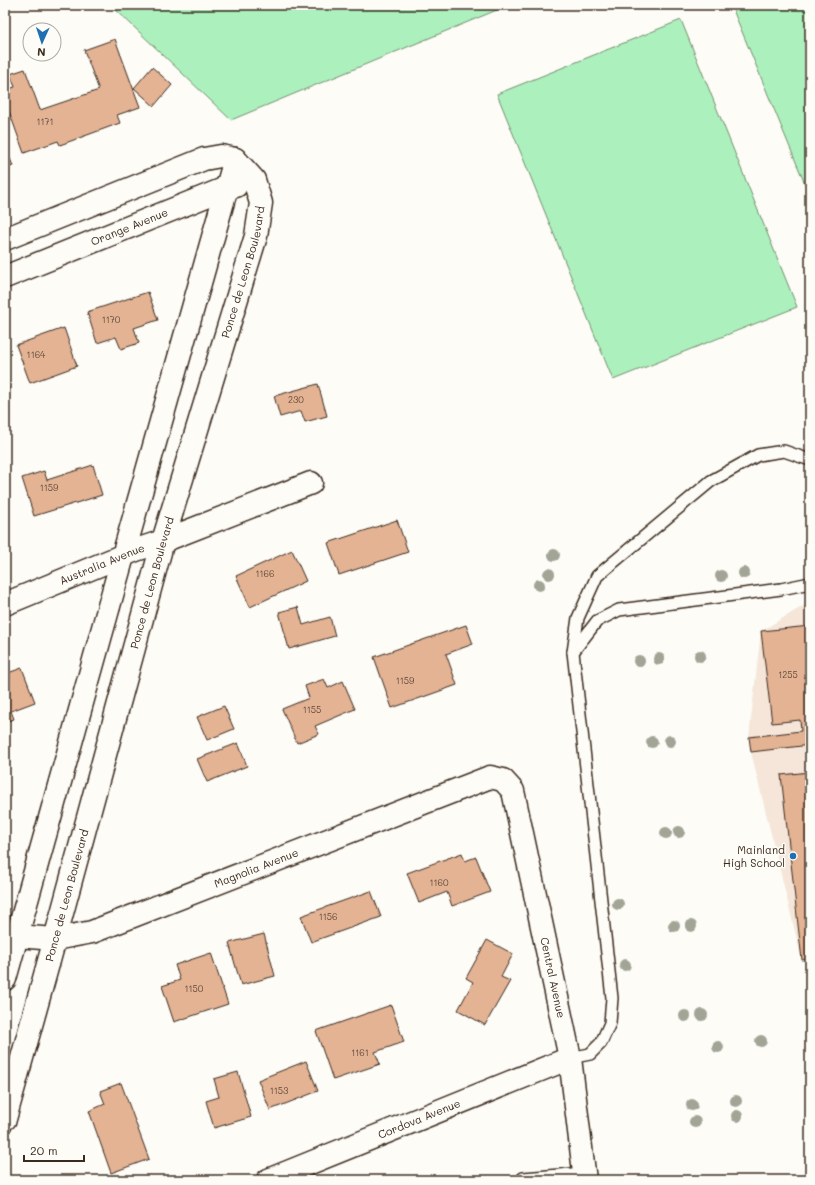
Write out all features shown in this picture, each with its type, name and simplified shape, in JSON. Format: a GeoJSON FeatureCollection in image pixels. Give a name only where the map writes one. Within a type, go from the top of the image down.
{"type":"FeatureCollection","features":[{"type":"Feature","properties":{"kind":"street"},"geometry":{"type":"LineString","coordinates":[[5,240],[204,159],[221,156],[235,159],[123,556],[11,936],[5,978]]}},
{"type":"Feature","properties":{"kind":"street","name":"Ponce de Leon Boulevard"},"geometry":{"type":"LineString","coordinates":[[5,1119],[163,541],[256,236],[261,203],[254,180],[235,159]]}},
{"type":"Feature","properties":{"kind":"street","name":"Orange Avenue"},"geometry":{"type":"LineString","coordinates":[[5,277],[226,188],[254,180]]}},
{"type":"Feature","properties":{"kind":"street","name":"Australia Avenue"},"geometry":{"type":"LineString","coordinates":[[5,604],[123,556],[311,483]]}},
{"type":"Feature","properties":{"kind":"street","name":"Magnolia Avenue"},"geometry":{"type":"LineString","coordinates":[[11,936],[55,939],[92,932],[490,777],[503,780]]}},
{"type":"Feature","properties":{"kind":"street","name":"Central Avenue"},"geometry":{"type":"LineString","coordinates":[[503,780],[513,791],[570,1058],[584,1177]]}},
{"type":"Feature","properties":{"kind":"street","name":"Cordova Avenue"},"geometry":{"type":"LineString","coordinates":[[268,1180],[570,1058]]}},
{"type":"Feature","properties":{"kind":"lane"},"geometry":{"type":"LineString","coordinates":[[570,1058],[590,1054],[601,1043],[610,1023],[612,998],[573,652],[578,618],[597,576],[711,481],[758,455],[784,451],[810,460]]}},
{"type":"Feature","properties":{"kind":"lane"},"geometry":{"type":"LineString","coordinates":[[573,652],[597,621],[619,610],[781,589],[810,583]]}},
{"type":"Feature","properties":{"kind":"lane"},"geometry":{"type":"LineString","coordinates":[[523,1178],[584,1177]]}},
{"type":"Feature","properties":{"kind":"shaded area","name":"Mainland High School"},"geometry":{"type":"Polygon","coordinates":[[[810,602],[810,959],[802,960],[751,752],[749,737],[761,631],[810,602]]]}},
{"type":"Feature","properties":{"kind":"green space"},"geometry":{"type":"Polygon","coordinates":[[[111,5],[509,5],[231,120],[111,5]]]}},
{"type":"Feature","properties":{"kind":"green space"},"geometry":{"type":"Polygon","coordinates":[[[731,5],[810,5],[810,196],[731,5]]]}},
{"type":"Feature","properties":{"kind":"green space"},"geometry":{"type":"Polygon","coordinates":[[[681,20],[797,307],[613,380],[497,94],[681,20]]]}},
{"type":"Feature","properties":{"kind":"building"},"geometry":{"type":"Polygon","coordinates":[[[115,39],[140,107],[117,115],[120,123],[60,145],[58,141],[24,153],[5,100],[5,90],[15,87],[10,74],[25,69],[40,110],[99,90],[84,50],[115,39]]]}},
{"type":"Feature","properties":{"kind":"building"},"geometry":{"type":"Polygon","coordinates":[[[152,67],[172,85],[154,106],[134,88],[152,67]]]}},
{"type":"Feature","properties":{"kind":"building"},"geometry":{"type":"Polygon","coordinates":[[[5,146],[13,166],[5,169],[5,146]]]}},
{"type":"Feature","properties":{"kind":"building"},"geometry":{"type":"Polygon","coordinates":[[[148,292],[158,320],[134,328],[139,343],[121,349],[116,337],[97,343],[87,312],[148,292]]]}},
{"type":"Feature","properties":{"kind":"building"},"geometry":{"type":"Polygon","coordinates":[[[64,328],[77,366],[30,383],[16,345],[64,328]]]}},
{"type":"Feature","properties":{"kind":"building"},"geometry":{"type":"Polygon","coordinates":[[[5,376],[9,389],[5,391],[5,376]]]}},
{"type":"Feature","properties":{"kind":"building"},"geometry":{"type":"Polygon","coordinates":[[[318,384],[327,416],[305,422],[301,411],[280,417],[274,396],[318,384]]]}},
{"type":"Feature","properties":{"kind":"building"},"geometry":{"type":"Polygon","coordinates":[[[93,465],[102,495],[34,516],[22,478],[44,471],[47,480],[93,465]]]}},
{"type":"Feature","properties":{"kind":"building"},"geometry":{"type":"Polygon","coordinates":[[[397,520],[408,552],[339,575],[328,543],[397,520]]]}},
{"type":"Feature","properties":{"kind":"building"},"geometry":{"type":"Polygon","coordinates":[[[292,550],[306,581],[250,607],[236,576],[292,550]]]}},
{"type":"Feature","properties":{"kind":"building"},"geometry":{"type":"Polygon","coordinates":[[[298,607],[303,625],[330,617],[335,636],[289,649],[279,612],[298,607]]]}},
{"type":"Feature","properties":{"kind":"building"},"geometry":{"type":"Polygon","coordinates":[[[466,625],[473,644],[446,654],[457,685],[392,708],[374,657],[466,625]]]}},
{"type":"Feature","properties":{"kind":"building"},"geometry":{"type":"Polygon","coordinates":[[[810,626],[810,718],[808,719],[810,745],[751,752],[749,737],[801,731],[800,720],[772,723],[761,631],[810,626]]]}},
{"type":"Feature","properties":{"kind":"building"},"geometry":{"type":"Polygon","coordinates":[[[22,668],[35,702],[11,711],[14,719],[5,722],[5,674],[22,668]]]}},
{"type":"Feature","properties":{"kind":"building"},"geometry":{"type":"Polygon","coordinates":[[[324,679],[328,688],[343,681],[355,709],[315,726],[319,734],[297,743],[282,709],[309,698],[305,686],[324,679]]]}},
{"type":"Feature","properties":{"kind":"building"},"geometry":{"type":"Polygon","coordinates":[[[224,706],[234,729],[207,740],[197,717],[224,706]]]}},
{"type":"Feature","properties":{"kind":"building"},"geometry":{"type":"Polygon","coordinates":[[[238,743],[247,766],[207,782],[197,759],[238,743]]]}},
{"type":"Feature","properties":{"kind":"building","name":"Mainland High School"},"geometry":{"type":"Polygon","coordinates":[[[810,772],[810,959],[802,960],[781,775],[810,772]]]}},
{"type":"Feature","properties":{"kind":"building"},"geometry":{"type":"Polygon","coordinates":[[[462,853],[465,861],[476,857],[490,892],[452,906],[447,892],[419,903],[407,873],[462,853]]]}},
{"type":"Feature","properties":{"kind":"building"},"geometry":{"type":"Polygon","coordinates":[[[371,891],[381,917],[311,942],[301,916],[371,891]]]}},
{"type":"Feature","properties":{"kind":"building"},"geometry":{"type":"Polygon","coordinates":[[[264,934],[275,976],[241,985],[229,943],[264,934]]]}},
{"type":"Feature","properties":{"kind":"building"},"geometry":{"type":"Polygon","coordinates":[[[487,940],[513,954],[501,977],[510,981],[485,1025],[458,1010],[473,982],[466,978],[487,940]]]}},
{"type":"Feature","properties":{"kind":"building"},"geometry":{"type":"Polygon","coordinates":[[[211,953],[228,1004],[174,1022],[162,986],[180,980],[175,965],[211,953]]]}},
{"type":"Feature","properties":{"kind":"building"},"geometry":{"type":"Polygon","coordinates":[[[391,1005],[404,1042],[375,1052],[380,1064],[333,1080],[316,1031],[391,1005]]]}},
{"type":"Feature","properties":{"kind":"building"},"geometry":{"type":"Polygon","coordinates":[[[306,1061],[318,1091],[270,1110],[258,1080],[306,1061]]]}},
{"type":"Feature","properties":{"kind":"building"},"geometry":{"type":"Polygon","coordinates":[[[238,1072],[251,1117],[214,1128],[206,1101],[219,1097],[214,1079],[238,1072]]]}},
{"type":"Feature","properties":{"kind":"building"},"geometry":{"type":"Polygon","coordinates":[[[121,1083],[149,1159],[111,1173],[89,1111],[105,1104],[100,1091],[121,1083]]]}},
{"type":"Feature","properties":{"kind":"place","name":"Mainland High School"},"geometry":{"type":"Point","coordinates":[793,856]}}]}
